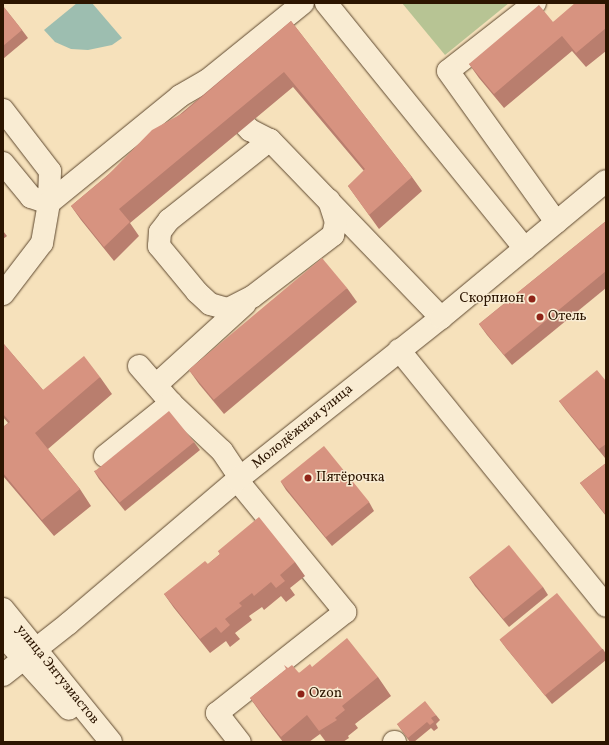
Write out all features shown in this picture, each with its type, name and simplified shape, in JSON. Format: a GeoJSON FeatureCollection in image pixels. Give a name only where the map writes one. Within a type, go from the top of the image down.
{"type":"FeatureCollection","features":[{"type":"Feature","properties":{"kind":"street"},"geometry":{"type":"LineString","coordinates":[[49,204],[180,96],[214,88],[303,3]]}},
{"type":"Feature","properties":{"kind":"street"},"geometry":{"type":"LineString","coordinates":[[326,3],[525,249]]}},
{"type":"Feature","properties":{"kind":"street"},"geometry":{"type":"LineString","coordinates":[[535,3],[448,71],[556,222]]}},
{"type":"Feature","properties":{"kind":"street"},"geometry":{"type":"LineString","coordinates":[[3,110],[50,171],[49,204],[42,243],[3,294]]}},
{"type":"Feature","properties":{"kind":"street"},"geometry":{"type":"LineString","coordinates":[[246,126],[250,130],[270,140],[441,318]]}},
{"type":"Feature","properties":{"kind":"street"},"geometry":{"type":"LineString","coordinates":[[252,297],[228,309],[210,304],[197,292],[159,246],[160,232],[169,220],[270,140]]}},
{"type":"Feature","properties":{"kind":"street"},"geometry":{"type":"LineString","coordinates":[[3,163],[31,197],[49,204]]}},
{"type":"Feature","properties":{"kind":"street","name":"Молодёжная улица"},"geometry":{"type":"LineString","coordinates":[[3,675],[69,623],[238,479],[441,318],[606,181]]}},
{"type":"Feature","properties":{"kind":"street"},"geometry":{"type":"LineString","coordinates":[[156,385],[252,297],[333,235],[336,222],[329,200]]}},
{"type":"Feature","properties":{"kind":"street"},"geometry":{"type":"LineString","coordinates":[[399,350],[606,606]]}},
{"type":"Feature","properties":{"kind":"street"},"geometry":{"type":"LineString","coordinates":[[139,366],[171,403],[222,451],[238,479],[345,612],[216,713],[240,742]]}},
{"type":"Feature","properties":{"kind":"street"},"geometry":{"type":"LineString","coordinates":[[106,456],[171,403]]}},
{"type":"Feature","properties":{"kind":"street","name":"улица Энтузиастов"},"geometry":{"type":"LineString","coordinates":[[3,609],[30,653],[111,742]]}},
{"type":"Feature","properties":{"kind":"street"},"geometry":{"type":"LineString","coordinates":[[3,636],[30,653],[96,742]]}},
{"type":"Feature","properties":{"kind":"green space"},"geometry":{"type":"Polygon","coordinates":[[[402,3],[509,3],[445,55],[402,3]]]}},
{"type":"Feature","properties":{"kind":"shaded area"},"geometry":{"type":"Polygon","coordinates":[[[77,3],[92,3],[122,38],[112,45],[88,50],[71,49],[55,42],[44,30],[77,3]]]}},
{"type":"Feature","properties":{"kind":"building"},"geometry":{"type":"Polygon","coordinates":[[[575,3],[606,3],[606,28],[576,53],[562,36],[494,94],[469,64],[539,5],[553,22],[575,3]]]}},
{"type":"Feature","properties":{"kind":"building"},"geometry":{"type":"Polygon","coordinates":[[[3,6],[22,30],[3,46],[3,6]]]}},
{"type":"Feature","properties":{"kind":"building"},"geometry":{"type":"Polygon","coordinates":[[[291,21],[412,177],[369,215],[348,186],[365,169],[284,72],[119,209],[130,222],[104,247],[71,206],[107,176],[152,130],[183,113],[291,21]]]}},
{"type":"Feature","properties":{"kind":"building","name":"Отель"},"geometry":{"type":"Polygon","coordinates":[[[606,221],[606,271],[504,355],[479,324],[606,221]]]}},
{"type":"Feature","properties":{"kind":"building"},"geometry":{"type":"Polygon","coordinates":[[[322,258],[347,288],[214,400],[189,370],[322,258]]]}},
{"type":"Feature","properties":{"kind":"building"},"geometry":{"type":"Polygon","coordinates":[[[3,343],[43,390],[84,356],[100,377],[35,433],[80,489],[42,520],[3,473],[3,427],[10,422],[3,414],[3,343]]]}},
{"type":"Feature","properties":{"kind":"building"},"geometry":{"type":"Polygon","coordinates":[[[597,370],[606,381],[606,444],[599,449],[559,401],[597,370]]]}},
{"type":"Feature","properties":{"kind":"building"},"geometry":{"type":"Polygon","coordinates":[[[169,411],[194,442],[120,503],[94,471],[169,411]]]}},
{"type":"Feature","properties":{"kind":"building"},"geometry":{"type":"Polygon","coordinates":[[[324,446],[369,502],[326,537],[280,481],[324,446]]]}},
{"type":"Feature","properties":{"kind":"building"},"geometry":{"type":"Polygon","coordinates":[[[606,463],[606,515],[580,483],[606,463]]]}},
{"type":"Feature","properties":{"kind":"building"},"geometry":{"type":"Polygon","coordinates":[[[259,517],[295,562],[280,575],[285,581],[276,588],[271,582],[254,596],[252,593],[239,603],[242,606],[225,619],[230,625],[221,633],[216,627],[200,639],[164,594],[205,561],[208,564],[220,554],[218,551],[259,517]]]}},
{"type":"Feature","properties":{"kind":"building"},"geometry":{"type":"Polygon","coordinates":[[[509,545],[543,587],[503,619],[469,577],[509,545]]]}},
{"type":"Feature","properties":{"kind":"building"},"geometry":{"type":"Polygon","coordinates":[[[557,593],[602,649],[545,696],[499,640],[557,593]]]}},
{"type":"Feature","properties":{"kind":"building"},"geometry":{"type":"Polygon","coordinates":[[[347,638],[378,677],[342,706],[345,710],[335,718],[337,720],[319,731],[307,715],[281,737],[250,698],[286,669],[284,665],[288,668],[292,665],[299,673],[310,664],[312,667],[347,638]]]}},
{"type":"Feature","properties":{"kind":"building"},"geometry":{"type":"Polygon","coordinates":[[[425,701],[436,715],[431,718],[434,722],[430,725],[427,722],[408,738],[397,724],[425,701]]]}},
{"type":"Feature","properties":{"kind":"place","name":"Скорпион"},"geometry":{"type":"Point","coordinates":[532,299]}},
{"type":"Feature","properties":{"kind":"place","name":"Отель"},"geometry":{"type":"Point","coordinates":[540,317]}},
{"type":"Feature","properties":{"kind":"place","name":"Пятёрочка"},"geometry":{"type":"Point","coordinates":[308,478]}},
{"type":"Feature","properties":{"kind":"place","name":"Ozon"},"geometry":{"type":"Point","coordinates":[301,694]}}]}
